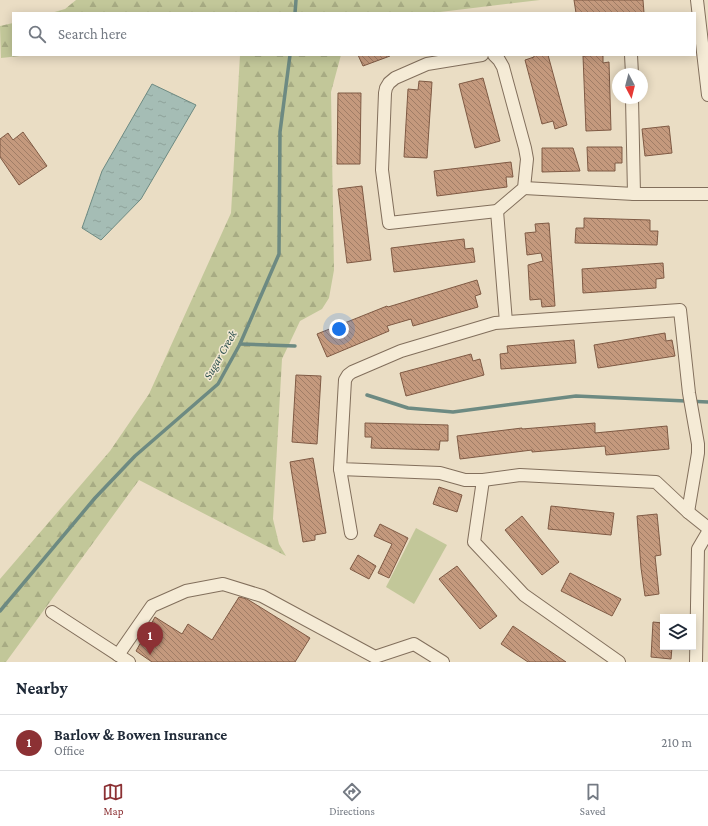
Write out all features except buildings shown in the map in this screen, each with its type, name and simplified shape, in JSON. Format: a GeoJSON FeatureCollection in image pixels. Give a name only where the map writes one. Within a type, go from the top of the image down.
{"type":"FeatureCollection","features":[{"type":"Feature","properties":{"kind":"street"},"geometry":{"type":"LineString","coordinates":[[697,0],[708,95]]}},
{"type":"Feature","properties":{"kind":"street"},"geometry":{"type":"LineString","coordinates":[[476,56],[427,64],[395,78],[386,88],[382,170],[388,224],[497,211],[524,188],[634,194],[708,194]]}},
{"type":"Feature","properties":{"kind":"street"},"geometry":{"type":"LineString","coordinates":[[495,56],[503,67],[525,148],[527,159],[524,188]]}},
{"type":"Feature","properties":{"kind":"street"},"geometry":{"type":"LineString","coordinates":[[631,56],[632,68]]}},
{"type":"Feature","properties":{"kind":"street"},"geometry":{"type":"LineString","coordinates":[[632,104],[634,194]]}},
{"type":"Feature","properties":{"kind":"street"},"geometry":{"type":"LineString","coordinates":[[497,211],[506,322]]}},
{"type":"Feature","properties":{"kind":"street"},"geometry":{"type":"LineString","coordinates":[[351,533],[340,468],[345,380],[352,372],[401,351],[495,323],[680,310],[689,393],[698,444],[698,453],[688,512]]}},
{"type":"Feature","properties":{"kind":"street"},"geometry":{"type":"LineString","coordinates":[[340,468],[440,473],[465,480],[483,480],[520,475],[656,482],[688,512],[708,528]]}},
{"type":"Feature","properties":{"kind":"street"},"geometry":{"type":"LineString","coordinates":[[483,480],[474,542],[524,595],[619,662]]}},
{"type":"Feature","properties":{"kind":"street"},"geometry":{"type":"LineString","coordinates":[[696,662],[698,549],[708,532]]}},
{"type":"Feature","properties":{"kind":"street"},"geometry":{"type":"LineString","coordinates":[[118,655],[152,606],[186,591],[223,584],[262,596],[374,656],[414,644],[443,662]]}},
{"type":"Feature","properties":{"kind":"street"},"geometry":{"type":"LineString","coordinates":[[52,612],[129,662]]}},
{"type":"Feature","properties":{"kind":"green space"},"geometry":{"type":"Polygon","coordinates":[[[76,0],[540,0],[440,12],[54,12],[65,9],[76,0]]]}},
{"type":"Feature","properties":{"kind":"green space"},"geometry":{"type":"Polygon","coordinates":[[[12,23],[12,56],[20,56],[1,58],[0,26],[12,23]]]}},
{"type":"Feature","properties":{"kind":"green space"},"geometry":{"type":"Polygon","coordinates":[[[240,56],[341,56],[331,92],[334,270],[329,298],[322,309],[300,321],[282,359],[273,519],[279,544],[286,556],[139,480],[6,662],[0,662],[0,579],[110,451],[149,394],[231,213],[240,56]]]}},
{"type":"Feature","properties":{"kind":"green space"},"geometry":{"type":"Polygon","coordinates":[[[416,528],[447,545],[414,604],[386,587],[416,528]]]}},
{"type":"Feature","properties":{"kind":"water"},"geometry":{"type":"Polygon","coordinates":[[[152,84],[196,105],[141,199],[101,240],[82,228],[102,171],[152,84]]]}},
{"type":"Feature","properties":{"kind":"waterway","name":"Sugar Creek"},"geometry":{"type":"LineString","coordinates":[[295,12],[296,0]]}},
{"type":"Feature","properties":{"kind":"waterway","name":"Sugar Creek"},"geometry":{"type":"LineString","coordinates":[[0,611],[95,498],[135,456],[218,384],[240,344],[279,254],[280,132],[290,56]]}},
{"type":"Feature","properties":{"kind":"waterway"},"geometry":{"type":"LineString","coordinates":[[240,344],[295,346]]}},
{"type":"Feature","properties":{"kind":"waterway"},"geometry":{"type":"LineString","coordinates":[[367,395],[408,408],[453,412],[576,396],[708,402]]}},
{"type":"Feature","properties":{"kind":"place","name":"Barlow & Bowen Insurance"},"geometry":{"type":"Point","coordinates":[150,655]}}]}
